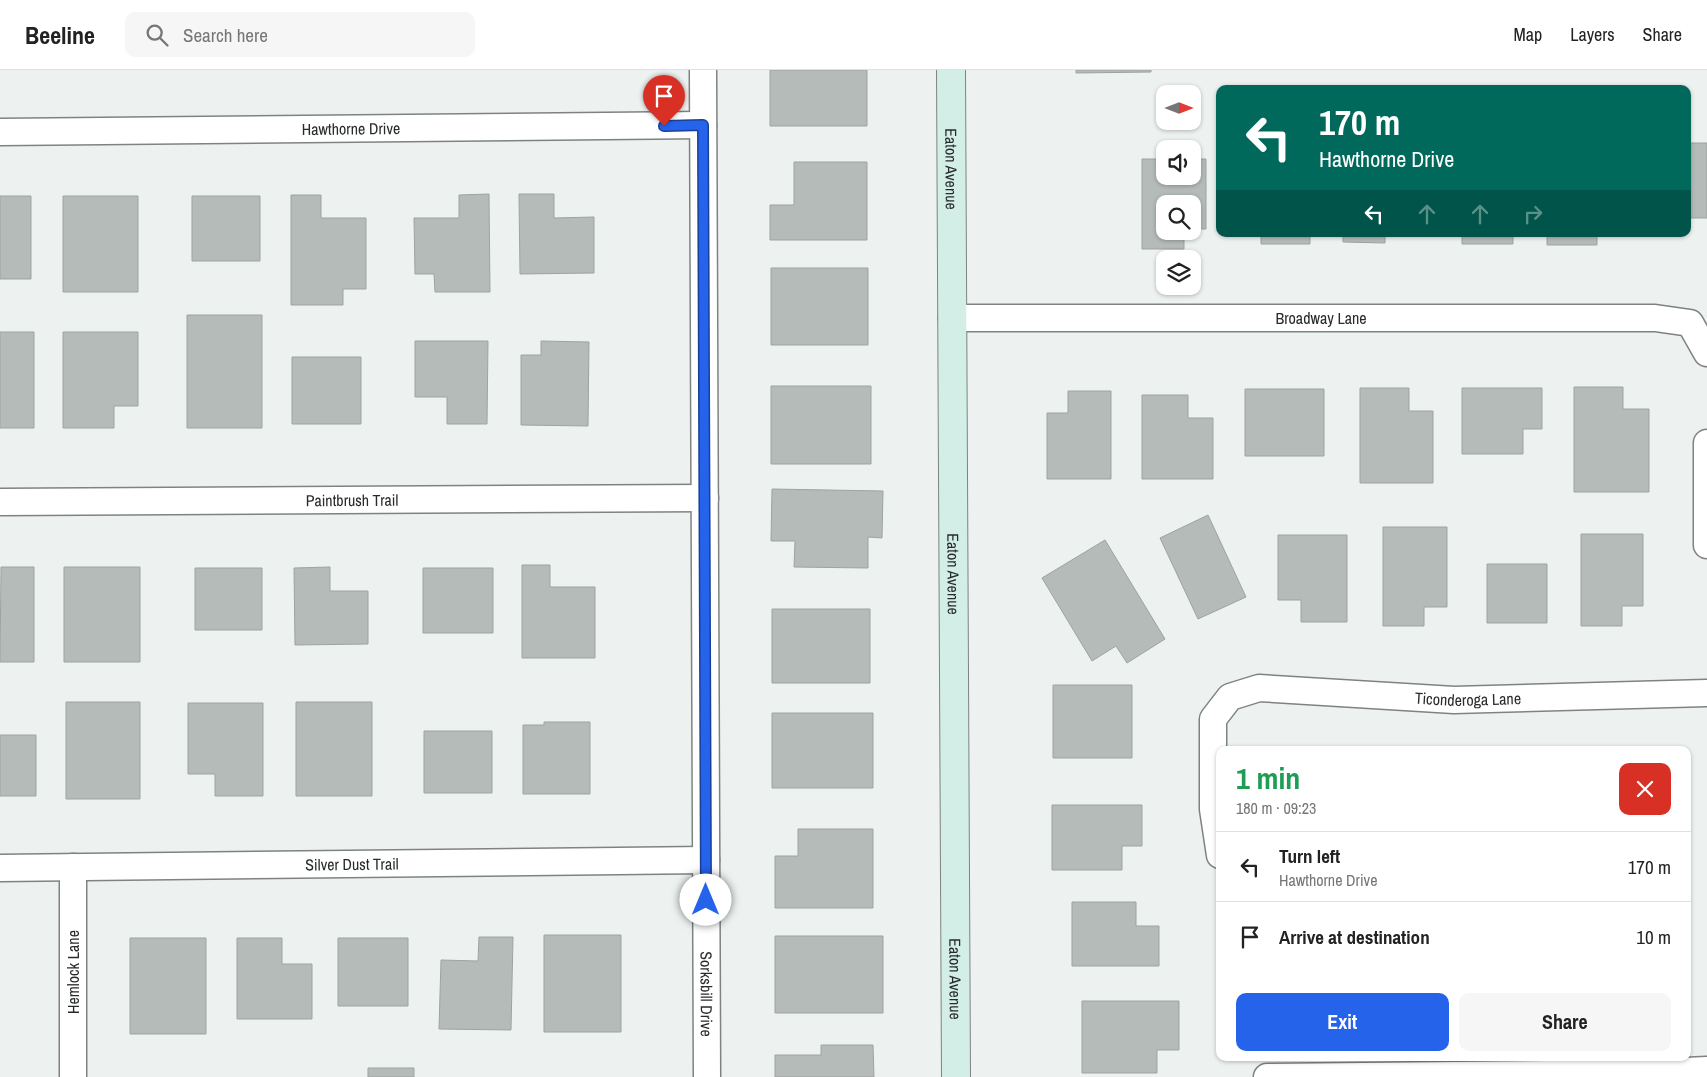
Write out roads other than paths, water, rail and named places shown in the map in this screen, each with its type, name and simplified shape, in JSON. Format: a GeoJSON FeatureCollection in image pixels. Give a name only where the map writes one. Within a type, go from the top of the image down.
{"type":"FeatureCollection","features":[{"type":"Feature","properties":{"kind":"street","name":"Sorksbill Drive"},"geometry":{"type":"LineString","coordinates":[[703,70],[707,1077]]}},
{"type":"Feature","properties":{"kind":"street","name":"Eaton Avenue"},"geometry":{"type":"LineString","coordinates":[[950,70],[956,1077]]}},
{"type":"Feature","properties":{"kind":"street","name":"Hawthorne Drive"},"geometry":{"type":"LineString","coordinates":[[0,132],[703,125]]}},
{"type":"Feature","properties":{"kind":"street","name":"Broadway Lane"},"geometry":{"type":"LineString","coordinates":[[952,318],[1655,318],[1690,323],[1707,353]]}},
{"type":"Feature","properties":{"kind":"street"},"geometry":{"type":"LineString","coordinates":[[1707,442],[1707,545]]}},
{"type":"Feature","properties":{"kind":"street","name":"Paintbrush Trail"},"geometry":{"type":"LineString","coordinates":[[0,502],[705,498]]}},
{"type":"Feature","properties":{"kind":"street","name":"Ticonderoga Lane"},"geometry":{"type":"LineString","coordinates":[[1216,829],[1213,810],[1213,719],[1230,697],[1259,688],[1454,700],[1707,693]]}},
{"type":"Feature","properties":{"kind":"street","name":"Silver Dust Trail"},"geometry":{"type":"LineString","coordinates":[[0,868],[706,860]]}},
{"type":"Feature","properties":{"kind":"street","name":"Hemlock Lane"},"geometry":{"type":"LineString","coordinates":[[73,867],[73,1077]]}},
{"type":"Feature","properties":{"kind":"street"},"geometry":{"type":"LineString","coordinates":[[1264,1061],[1267,1077],[1640,1073],[1707,1070]]}}]}
